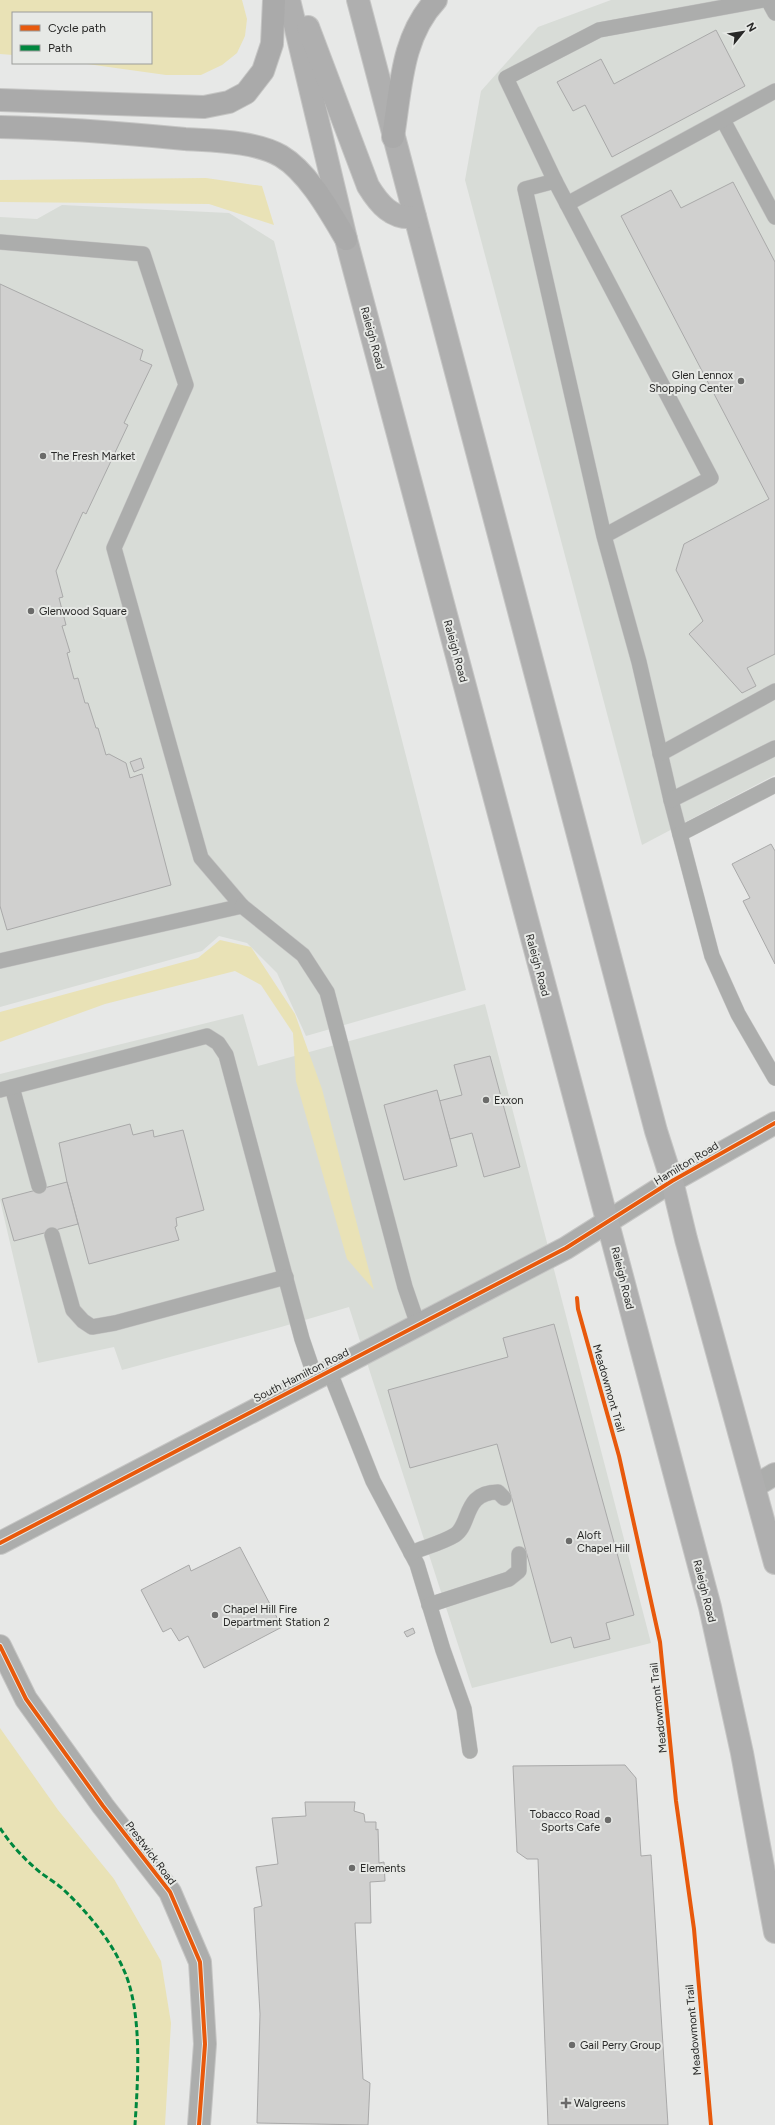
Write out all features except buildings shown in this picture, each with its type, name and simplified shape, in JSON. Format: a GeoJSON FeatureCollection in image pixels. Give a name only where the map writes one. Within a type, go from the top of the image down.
{"type":"FeatureCollection","features":[{"type":"Feature","properties":{"kind":"highway"},"geometry":{"type":"LineString","coordinates":[[0,100],[204,107],[229,102],[246,93],[263,71],[272,44],[274,0]]}},
{"type":"Feature","properties":{"kind":"highway"},"geometry":{"type":"LineString","coordinates":[[393,137],[408,48],[414,30],[426,11],[436,0]]}},
{"type":"Feature","properties":{"kind":"highway"},"geometry":{"type":"LineString","coordinates":[[0,127],[76,129],[247,144],[280,156],[304,177],[322,200],[346,239]]}},
{"type":"Feature","properties":{"kind":"main road","name":"Raleigh Road"},"geometry":{"type":"LineString","coordinates":[[290,0],[346,239],[710,1606],[743,1760],[775,1932]]}},
{"type":"Feature","properties":{"kind":"main road"},"geometry":{"type":"LineString","coordinates":[[298,0],[368,186],[380,204],[390,213],[406,218],[415,217]]}},
{"type":"Feature","properties":{"kind":"main road"},"geometry":{"type":"LineString","coordinates":[[358,0],[656,1131],[672,1181],[688,1247],[755,1486],[775,1564]]}},
{"type":"Feature","properties":{"kind":"street","name":"Hamilton Road"},"geometry":{"type":"LineString","coordinates":[[608,1221],[672,1181],[775,1123]]}},
{"type":"Feature","properties":{"kind":"street","name":"South Hamilton Road"},"geometry":{"type":"LineString","coordinates":[[0,1543],[566,1248],[608,1221]]}},
{"type":"Feature","properties":{"kind":"street"},"geometry":{"type":"LineString","coordinates":[[755,1486],[775,1474]]}},
{"type":"Feature","properties":{"kind":"street","name":"Prestwick Road"},"geometry":{"type":"LineString","coordinates":[[0,1646],[26,1699],[103,1806],[170,1892],[200,1962],[205,2044],[199,2125]]}},
{"type":"Feature","properties":{"kind":"lane"},"geometry":{"type":"LineString","coordinates":[[604,536],[711,478],[555,181],[506,78],[599,30],[763,0]]}},
{"type":"Feature","properties":{"kind":"lane"},"geometry":{"type":"LineString","coordinates":[[768,0],[775,13]]}},
{"type":"Feature","properties":{"kind":"lane"},"geometry":{"type":"LineString","coordinates":[[567,204],[775,91]]}},
{"type":"Feature","properties":{"kind":"lane"},"geometry":{"type":"LineString","coordinates":[[723,120],[775,217]]}},
{"type":"Feature","properties":{"kind":"lane"},"geometry":{"type":"LineString","coordinates":[[555,181],[525,189],[604,536],[639,662],[671,800],[712,956],[738,1014],[775,1078]]}},
{"type":"Feature","properties":{"kind":"lane"},"geometry":{"type":"LineString","coordinates":[[0,242],[143,254],[186,385],[114,548],[201,858],[242,906],[303,955],[327,992],[403,1279],[418,1325]]}},
{"type":"Feature","properties":{"kind":"lane"},"geometry":{"type":"LineString","coordinates":[[660,754],[775,691]]}},
{"type":"Feature","properties":{"kind":"lane"},"geometry":{"type":"LineString","coordinates":[[671,800],[775,748]]}},
{"type":"Feature","properties":{"kind":"lane"},"geometry":{"type":"LineString","coordinates":[[680,834],[775,785]]}},
{"type":"Feature","properties":{"kind":"lane"},"geometry":{"type":"LineString","coordinates":[[0,961],[242,906]]}},
{"type":"Feature","properties":{"kind":"lane"},"geometry":{"type":"LineString","coordinates":[[39,1186],[6,1088],[207,1036],[218,1043],[226,1055],[302,1339],[322,1374],[374,1481],[417,1564],[429,1605],[464,1709],[470,1751]]}},
{"type":"Feature","properties":{"kind":"lane"},"geometry":{"type":"LineString","coordinates":[[52,1235],[73,1310],[83,1321],[92,1327],[115,1323],[286,1277]]}},
{"type":"Feature","properties":{"kind":"lane"},"geometry":{"type":"LineString","coordinates":[[411,1553],[456,1535],[461,1528],[467,1512],[478,1499],[488,1492],[498,1492],[504,1498]]}},
{"type":"Feature","properties":{"kind":"lane"},"geometry":{"type":"LineString","coordinates":[[429,1605],[509,1579],[519,1571],[519,1554]]}},
{"type":"Feature","properties":{"kind":"shaded area"},"geometry":{"type":"Polygon","coordinates":[[[0,0],[242,0],[247,19],[245,36],[237,53],[222,65],[201,75],[166,75],[87,64],[152,64],[152,12],[12,12],[12,55],[0,54],[0,0]]]}},
{"type":"Feature","properties":{"kind":"shaded area"},"geometry":{"type":"Polygon","coordinates":[[[611,0],[775,0],[775,775],[642,845],[465,180],[481,91],[538,27],[611,0]]]}},
{"type":"Feature","properties":{"kind":"shaded area"},"geometry":{"type":"Polygon","coordinates":[[[206,178],[262,186],[274,225],[209,204],[0,202],[0,180],[206,178]]]}},
{"type":"Feature","properties":{"kind":"shaded area"},"geometry":{"type":"Polygon","coordinates":[[[62,205],[229,213],[274,241],[466,990],[306,1036],[277,973],[247,943],[219,936],[202,951],[0,1007],[0,217],[37,219],[62,205]]]}},
{"type":"Feature","properties":{"kind":"shaded area"},"geometry":{"type":"Polygon","coordinates":[[[220,940],[251,947],[295,1014],[322,1089],[374,1290],[347,1259],[296,1081],[293,1033],[261,985],[235,971],[105,1004],[0,1042],[0,1012],[198,958],[220,940]]]}},
{"type":"Feature","properties":{"kind":"shaded area"},"geometry":{"type":"Polygon","coordinates":[[[485,1004],[651,1643],[472,1688],[349,1307],[122,1370],[114,1347],[38,1363],[0,1200],[0,1074],[243,1014],[258,1066],[485,1004]]]}},
{"type":"Feature","properties":{"kind":"shaded area"},"geometry":{"type":"Polygon","coordinates":[[[0,1728],[58,1810],[114,1879],[161,1961],[171,2023],[165,2125],[0,2125],[0,1728]]]}},
{"type":"Feature","properties":{"kind":"marked path"},"geometry":{"type":"LineString","coordinates":[[0,1828],[24,1858],[41,1873],[62,1888],[89,1917],[111,1945],[122,1966],[129,1983],[133,2002],[138,2044],[135,2125]]}},
{"type":"Feature","properties":{"kind":"cycle path"},"geometry":{"type":"LineString","coordinates":[[0,1543],[566,1248],[672,1181],[775,1123]]}},
{"type":"Feature","properties":{"kind":"cycle path","name":"Meadowmont Trail"},"geometry":{"type":"LineString","coordinates":[[577,1298],[578,1309],[619,1456],[660,1642],[676,1801],[694,1929],[711,2125]]}},
{"type":"Feature","properties":{"kind":"cycle path"},"geometry":{"type":"LineString","coordinates":[[0,1646],[26,1699],[103,1806],[170,1892],[200,1962],[205,2044],[199,2125]]}},
{"type":"Feature","properties":{"kind":"place","name":"Glen Lennox Shopping Center"},"geometry":{"type":"Point","coordinates":[741,381]}},
{"type":"Feature","properties":{"kind":"place","name":"The Fresh Market"},"geometry":{"type":"Point","coordinates":[43,456]}},
{"type":"Feature","properties":{"kind":"place","name":"Glenwood Square"},"geometry":{"type":"Point","coordinates":[31,611]}},
{"type":"Feature","properties":{"kind":"place","name":"Exxon"},"geometry":{"type":"Point","coordinates":[486,1100]}},
{"type":"Feature","properties":{"kind":"place","name":"Aloft Chapel Hill"},"geometry":{"type":"Point","coordinates":[569,1541]}},
{"type":"Feature","properties":{"kind":"place","name":"Chapel Hill Fire Department Station 2"},"geometry":{"type":"Point","coordinates":[215,1615]}},
{"type":"Feature","properties":{"kind":"place","name":"Tobacco Road Sports Cafe"},"geometry":{"type":"Point","coordinates":[608,1820]}},
{"type":"Feature","properties":{"kind":"place","name":"Elements"},"geometry":{"type":"Point","coordinates":[352,1868]}},
{"type":"Feature","properties":{"kind":"place","name":"Gail Perry Group"},"geometry":{"type":"Point","coordinates":[572,2045]}},
{"type":"Feature","properties":{"kind":"place","name":"Walgreens"},"geometry":{"type":"Point","coordinates":[566,2103]}}]}
